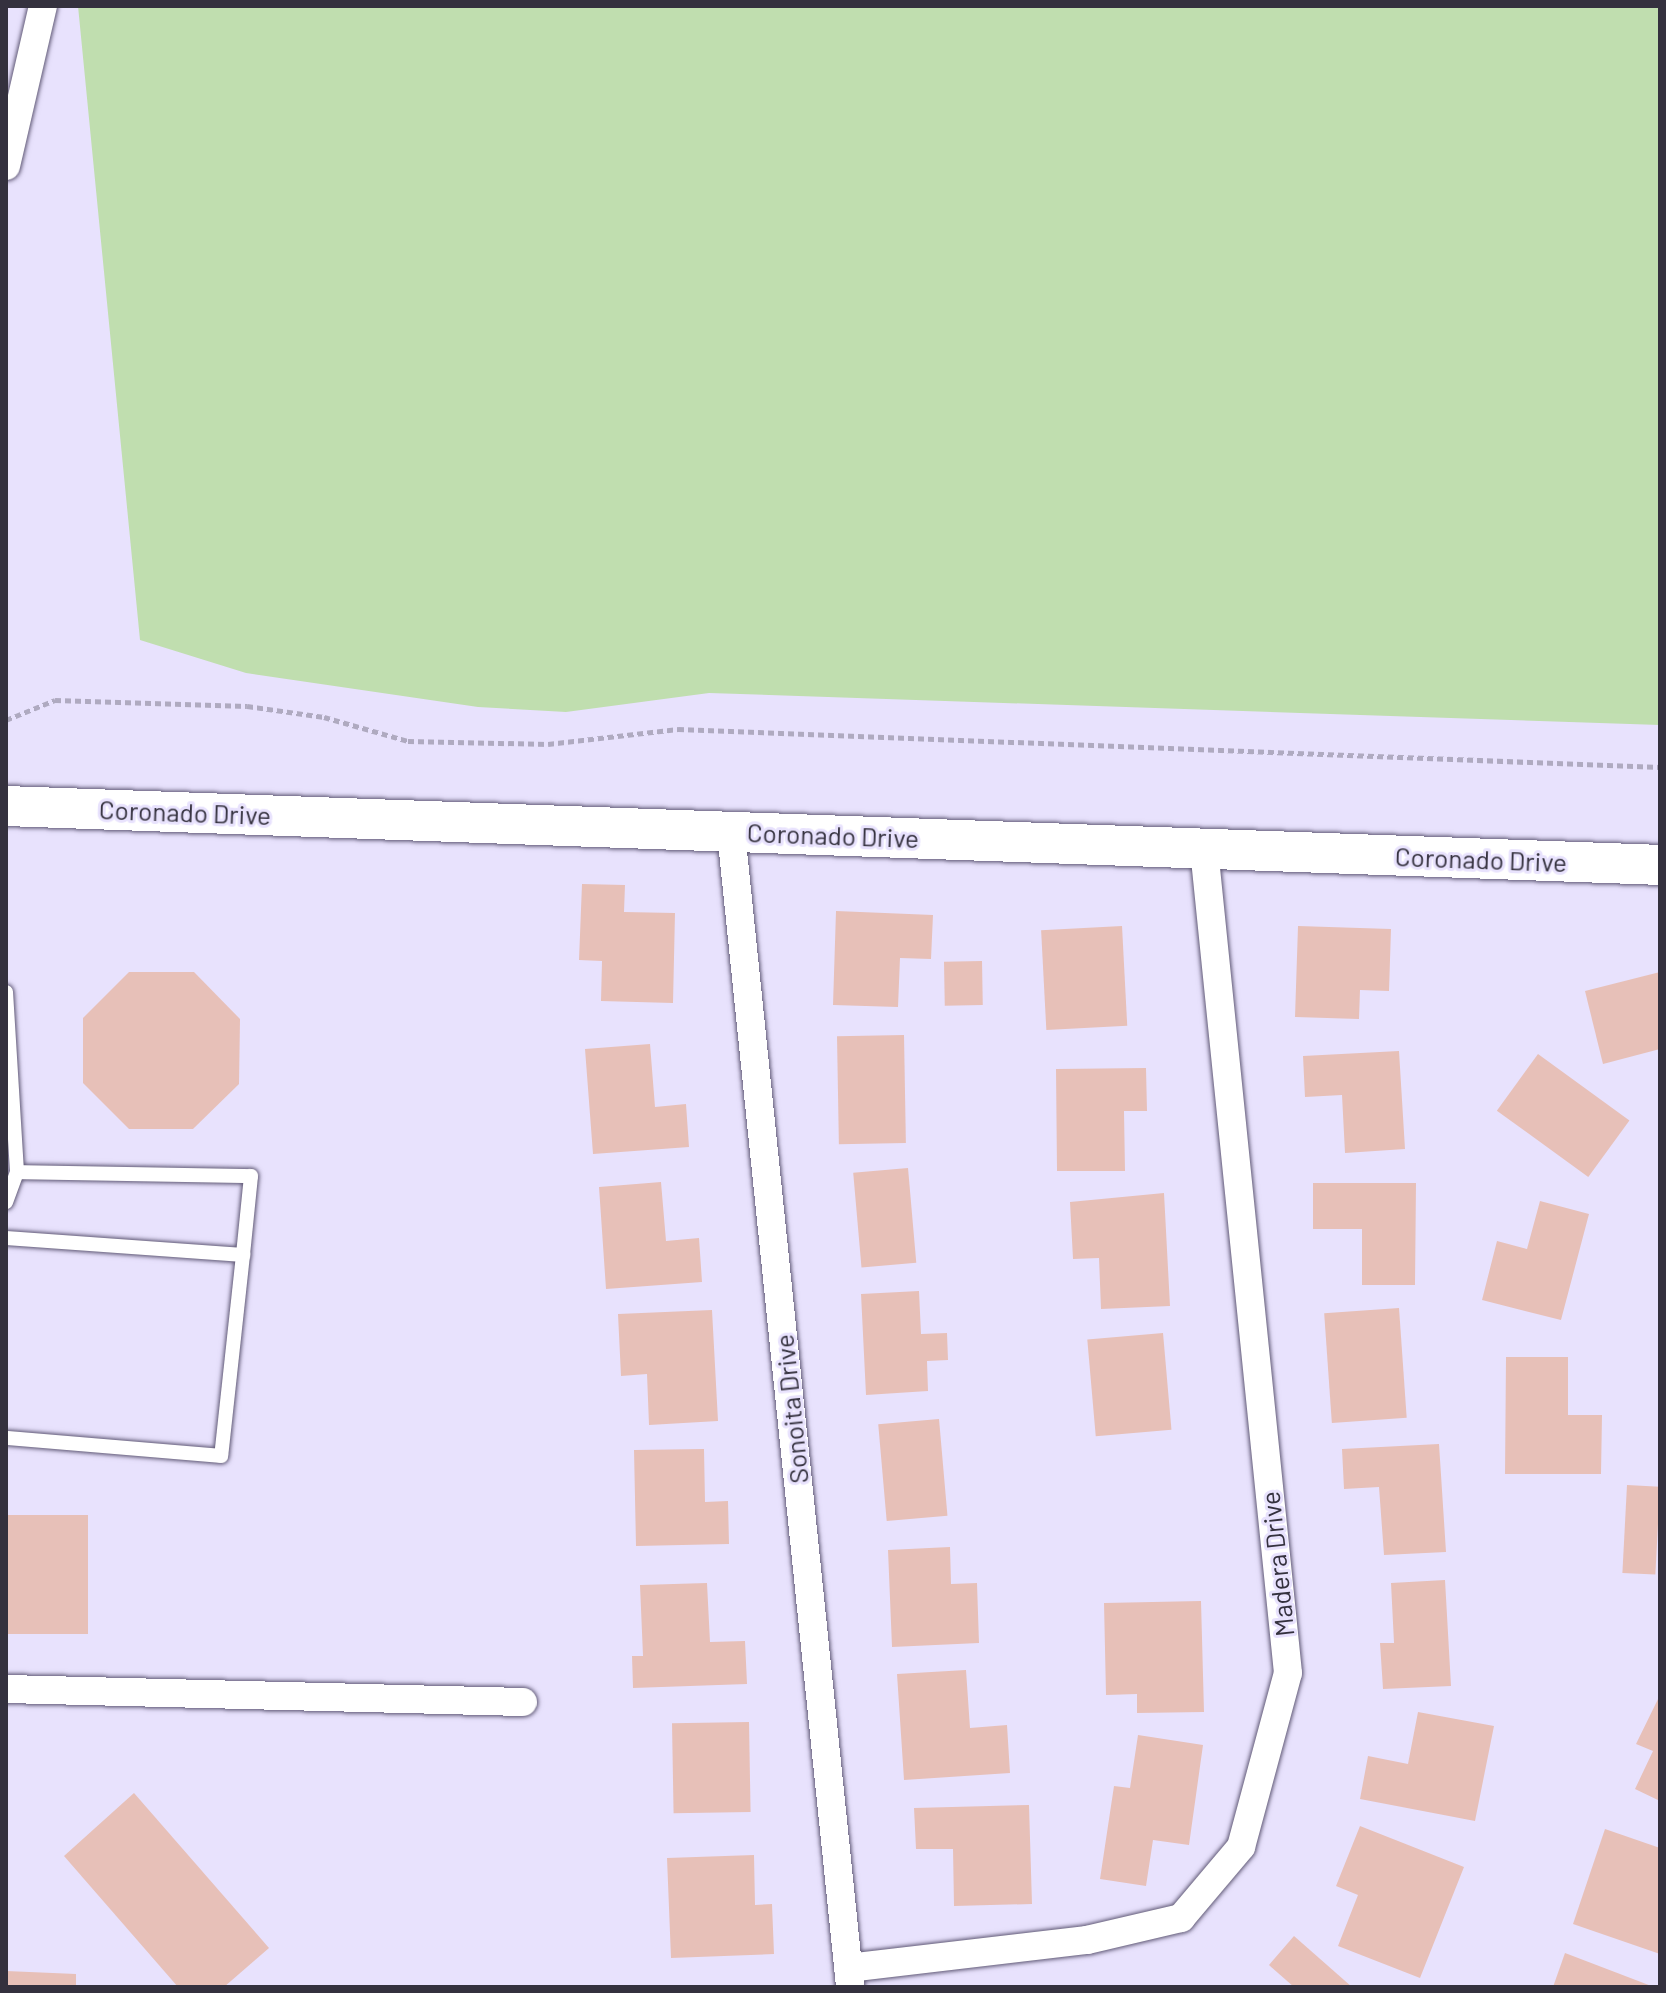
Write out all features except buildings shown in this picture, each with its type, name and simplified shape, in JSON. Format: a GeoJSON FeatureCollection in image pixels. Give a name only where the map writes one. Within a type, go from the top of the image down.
{"type":"FeatureCollection","features":[{"type":"Feature","properties":{"kind":"street"},"geometry":{"type":"LineString","coordinates":[[9,147],[43,6]]}},
{"type":"Feature","properties":{"kind":"street","name":"Coronado Drive"},"geometry":{"type":"LineString","coordinates":[[6,806],[1660,865]]}},
{"type":"Feature","properties":{"kind":"street","name":"Sonoita Drive"},"geometry":{"type":"LineString","coordinates":[[731,832],[849,1978]]}},
{"type":"Feature","properties":{"kind":"street","name":"Madera Drive"},"geometry":{"type":"LineString","coordinates":[[849,1978],[1087,1940],[1181,1918],[1241,1847],[1288,1673],[1204,849]]}},
{"type":"Feature","properties":{"kind":"street"},"geometry":{"type":"LineString","coordinates":[[6,1689],[523,1702]]}},
{"type":"Feature","properties":{"kind":"lane"},"geometry":{"type":"LineString","coordinates":[[6,992],[17,1172],[6,1202]]}},
{"type":"Feature","properties":{"kind":"lane"},"geometry":{"type":"LineString","coordinates":[[6,1438],[221,1456],[251,1176],[17,1172]]}},
{"type":"Feature","properties":{"kind":"lane"},"geometry":{"type":"LineString","coordinates":[[6,1238],[243,1255]]}},
{"type":"Feature","properties":{"kind":"path"},"geometry":{"type":"LineString","coordinates":[[6,720],[55,700],[247,706],[324,717],[408,741],[548,744],[678,729],[1660,767]]}},
{"type":"Feature","properties":{"kind":"green space"},"geometry":{"type":"Polygon","coordinates":[[[78,6],[1660,6],[1660,725],[709,693],[566,712],[478,707],[246,673],[140,640],[78,6]]]}}]}
